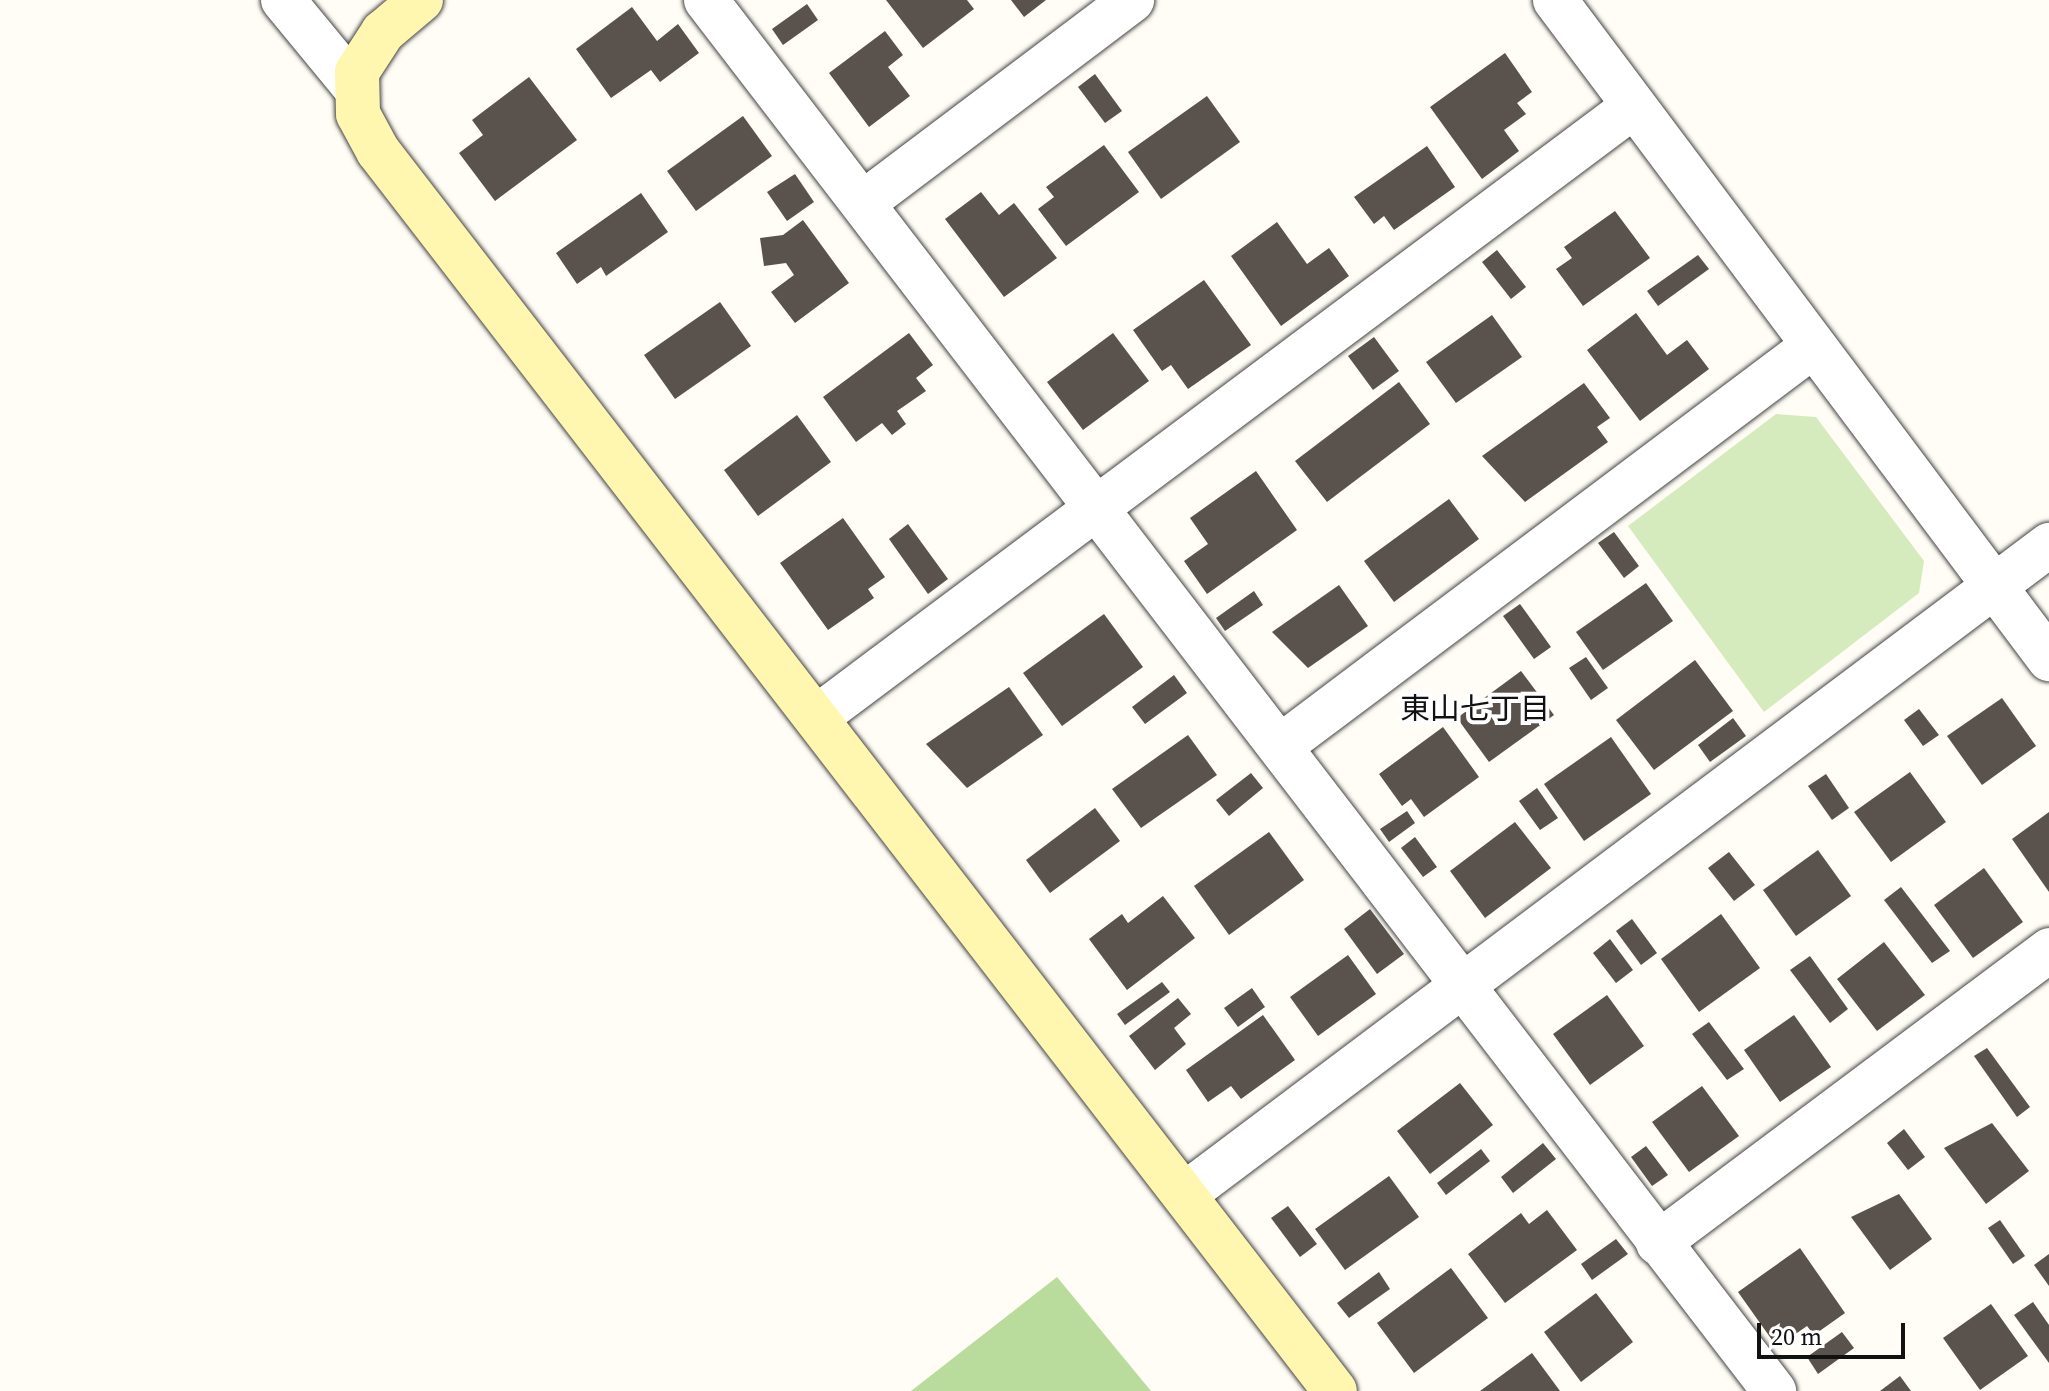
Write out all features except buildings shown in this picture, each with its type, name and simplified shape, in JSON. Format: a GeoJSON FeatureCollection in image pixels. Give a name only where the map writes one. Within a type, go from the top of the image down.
{"type":"FeatureCollection","features":[{"type":"Feature","properties":{"kind":"street"},"geometry":{"type":"LineString","coordinates":[[283,0],[354,86]]}},
{"type":"Feature","properties":{"kind":"street"},"geometry":{"type":"LineString","coordinates":[[421,0],[369,48],[354,86],[358,114],[378,151],[1335,1391]]}},
{"type":"Feature","properties":{"kind":"street"},"geometry":{"type":"LineString","coordinates":[[706,0],[1282,745],[1658,1243],[1774,1391]]}},
{"type":"Feature","properties":{"kind":"street"},"geometry":{"type":"LineString","coordinates":[[863,203],[1132,0]]}},
{"type":"Feature","properties":{"kind":"street"},"geometry":{"type":"LineString","coordinates":[[1555,0],[2049,659]]}},
{"type":"Feature","properties":{"kind":"street"},"geometry":{"type":"LineString","coordinates":[[817,717],[1634,106]]}},
{"type":"Feature","properties":{"kind":"street"},"geometry":{"type":"LineString","coordinates":[[1282,745],[1813,346]]}},
{"type":"Feature","properties":{"kind":"street"},"geometry":{"type":"LineString","coordinates":[[1185,1194],[1461,983],[2049,545]]}},
{"type":"Feature","properties":{"kind":"street"},"geometry":{"type":"LineString","coordinates":[[1658,1243],[2049,950]]}},
{"type":"Feature","properties":{"kind":"green space"},"geometry":{"type":"Polygon","coordinates":[[[1776,414],[1816,417],[1924,561],[1919,593],[1764,712],[1628,526],[1776,414]]]}},
{"type":"Feature","properties":{"kind":"green space"},"geometry":{"type":"Polygon","coordinates":[[[1057,1277],[1151,1391],[911,1391],[1057,1277]]]}},
{"type":"Feature","properties":{"kind":"district","name":"東山七丁目"},"geometry":{"type":"Point","coordinates":[1475,709]}}]}
